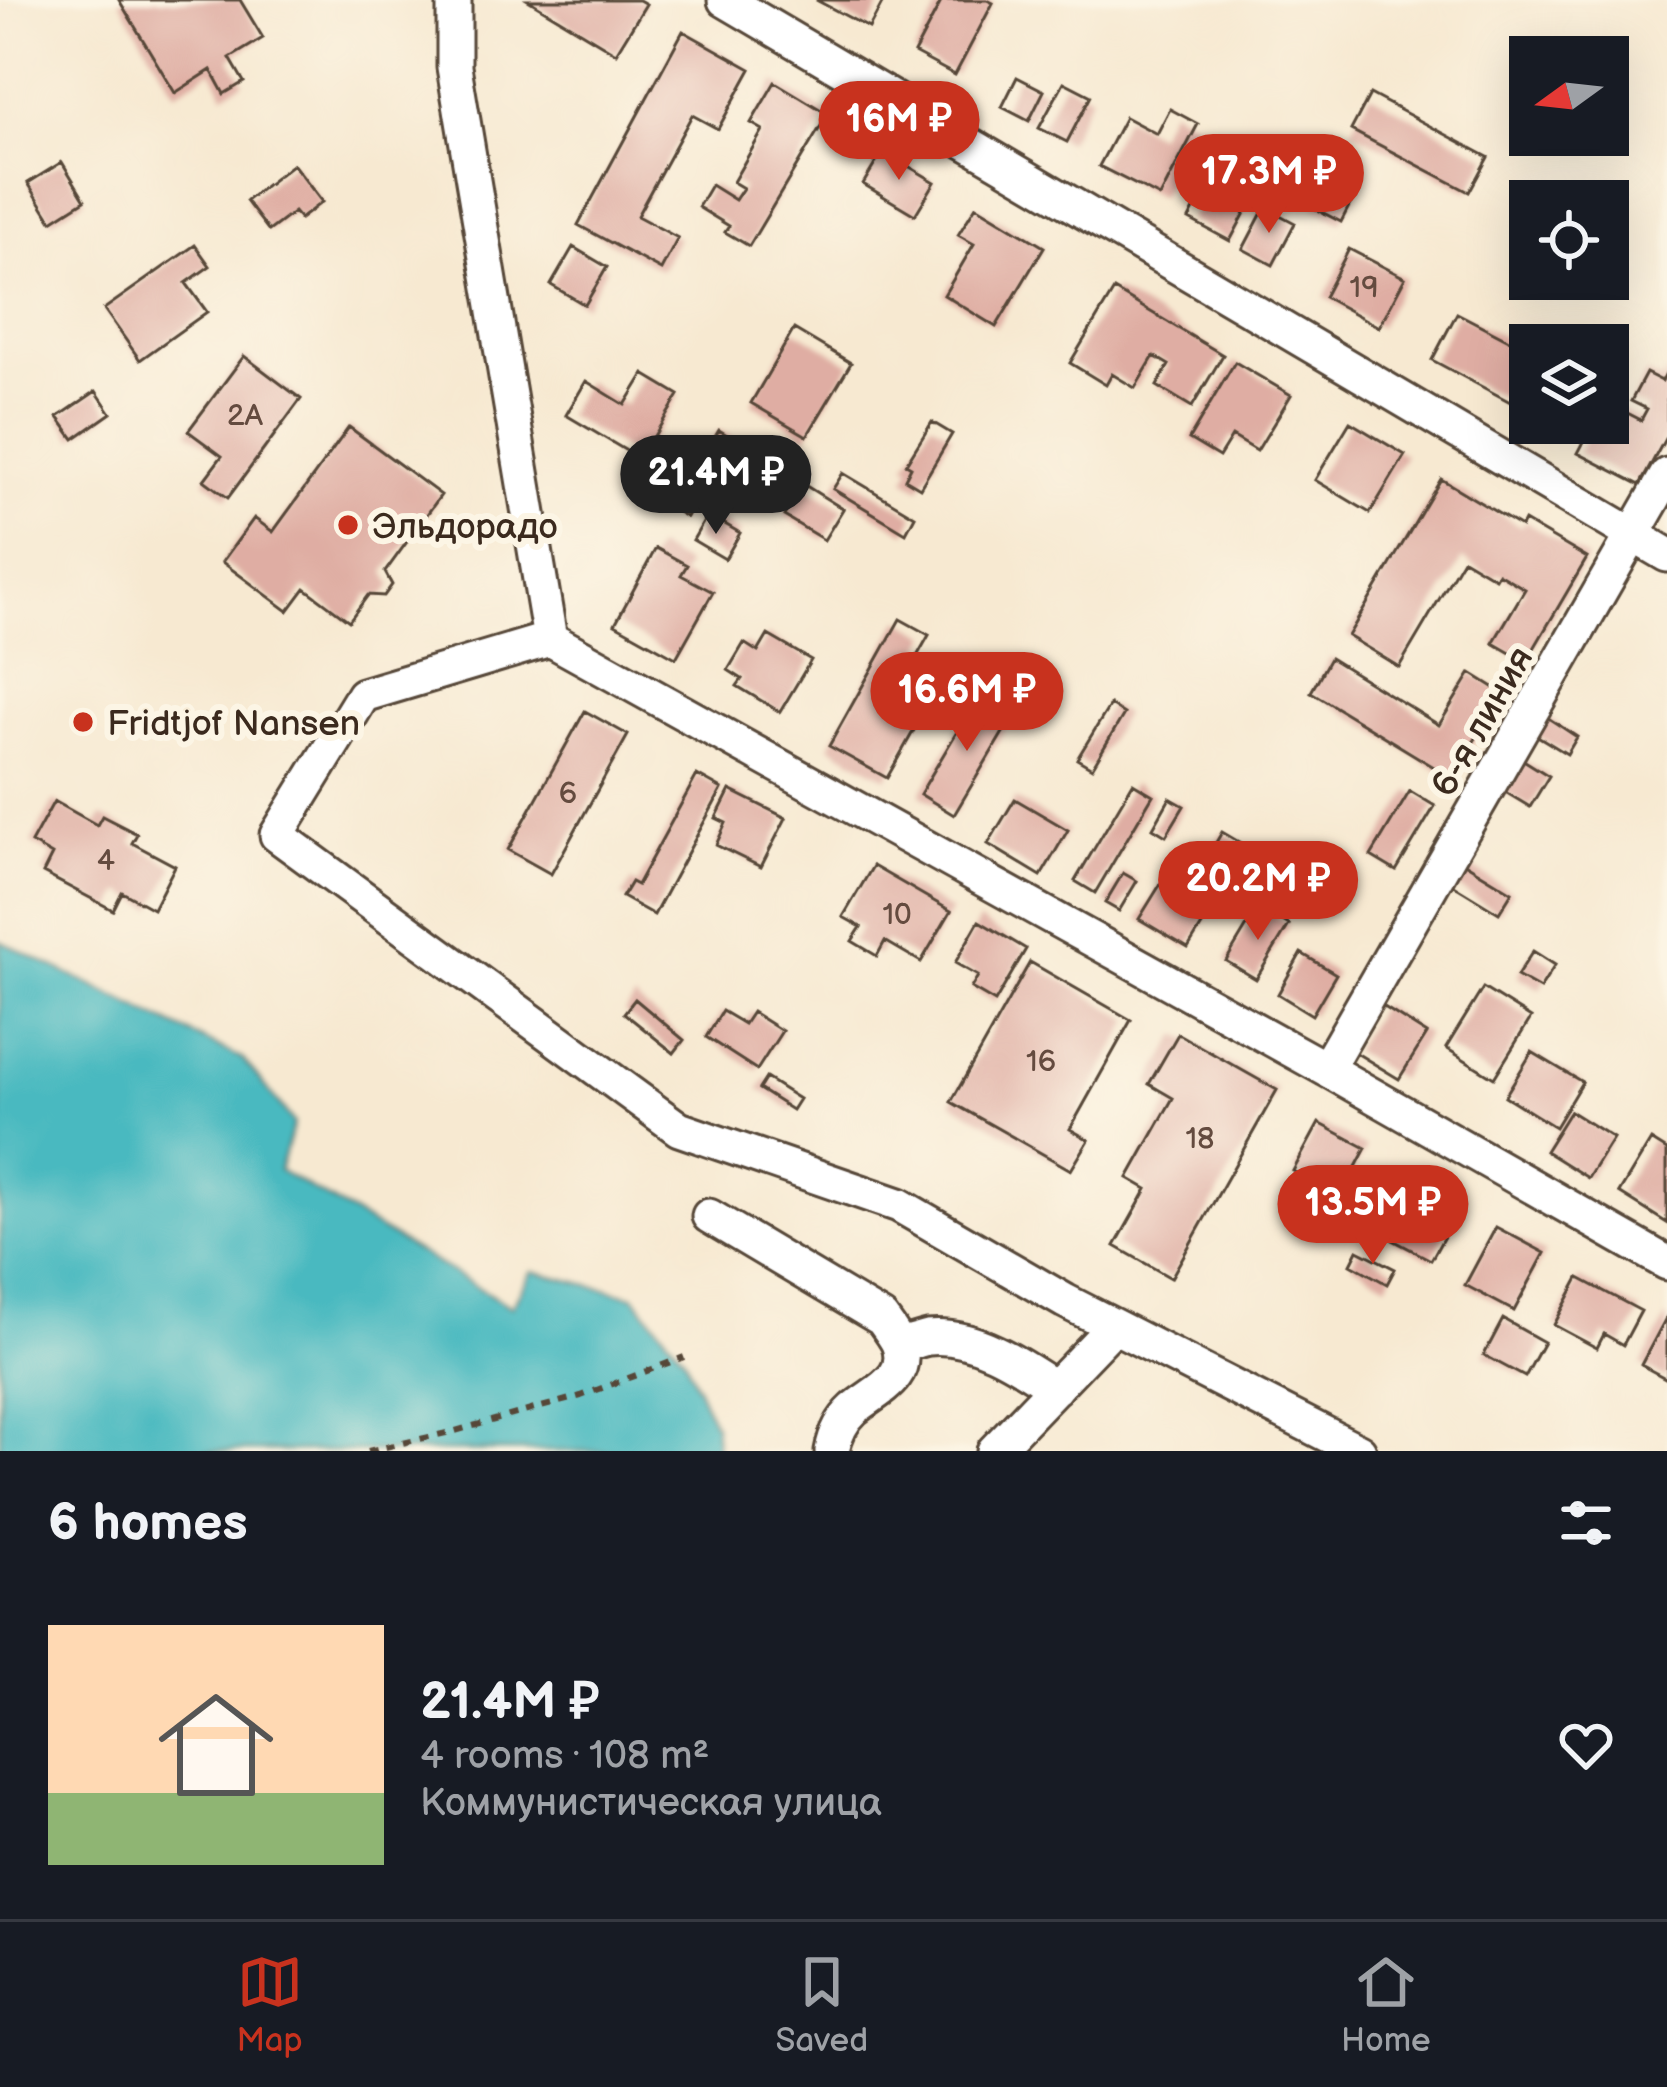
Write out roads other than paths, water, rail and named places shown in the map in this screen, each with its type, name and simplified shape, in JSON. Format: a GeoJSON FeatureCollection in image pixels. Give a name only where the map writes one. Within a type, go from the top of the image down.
{"type":"FeatureCollection","features":[{"type":"Feature","properties":{"kind":"street"},"geometry":{"type":"LineString","coordinates":[[454,0],[454,67],[550,638]]}},
{"type":"Feature","properties":{"kind":"street"},"geometry":{"type":"LineString","coordinates":[[725,0],[1667,555]]}},
{"type":"Feature","properties":{"kind":"street","name":"6-я линия"},"geometry":{"type":"LineString","coordinates":[[1326,1069],[1667,476]]}},
{"type":"Feature","properties":{"kind":"street"},"geometry":{"type":"LineString","coordinates":[[1359,1451],[1065,1301],[899,1205],[679,1129],[277,835],[363,695],[550,638],[1667,1263]]}},
{"type":"Feature","properties":{"kind":"street"},"geometry":{"type":"LineString","coordinates":[[709,1216],[882,1319],[900,1346],[900,1367],[890,1385],[852,1411],[836,1434],[832,1451]]}},
{"type":"Feature","properties":{"kind":"street"},"geometry":{"type":"LineString","coordinates":[[994,1451],[1114,1326]]}},
{"type":"Feature","properties":{"kind":"street"},"geometry":{"type":"LineString","coordinates":[[900,1346],[929,1338],[958,1339],[1014,1361],[1055,1388]]}},
{"type":"Feature","properties":{"kind":"water"},"geometry":{"type":"Polygon","coordinates":[[[0,941],[243,1059],[294,1123],[279,1170],[511,1307],[532,1271],[634,1296],[684,1357],[714,1425],[717,1451],[0,1451],[0,941]]]}},
{"type":"Feature","properties":{"kind":"place","name":"Эльдорадо"},"geometry":{"type":"Point","coordinates":[348,525]}},
{"type":"Feature","properties":{"kind":"place","name":"Fridtjof Nansen"},"geometry":{"type":"Point","coordinates":[83,722]}}]}
